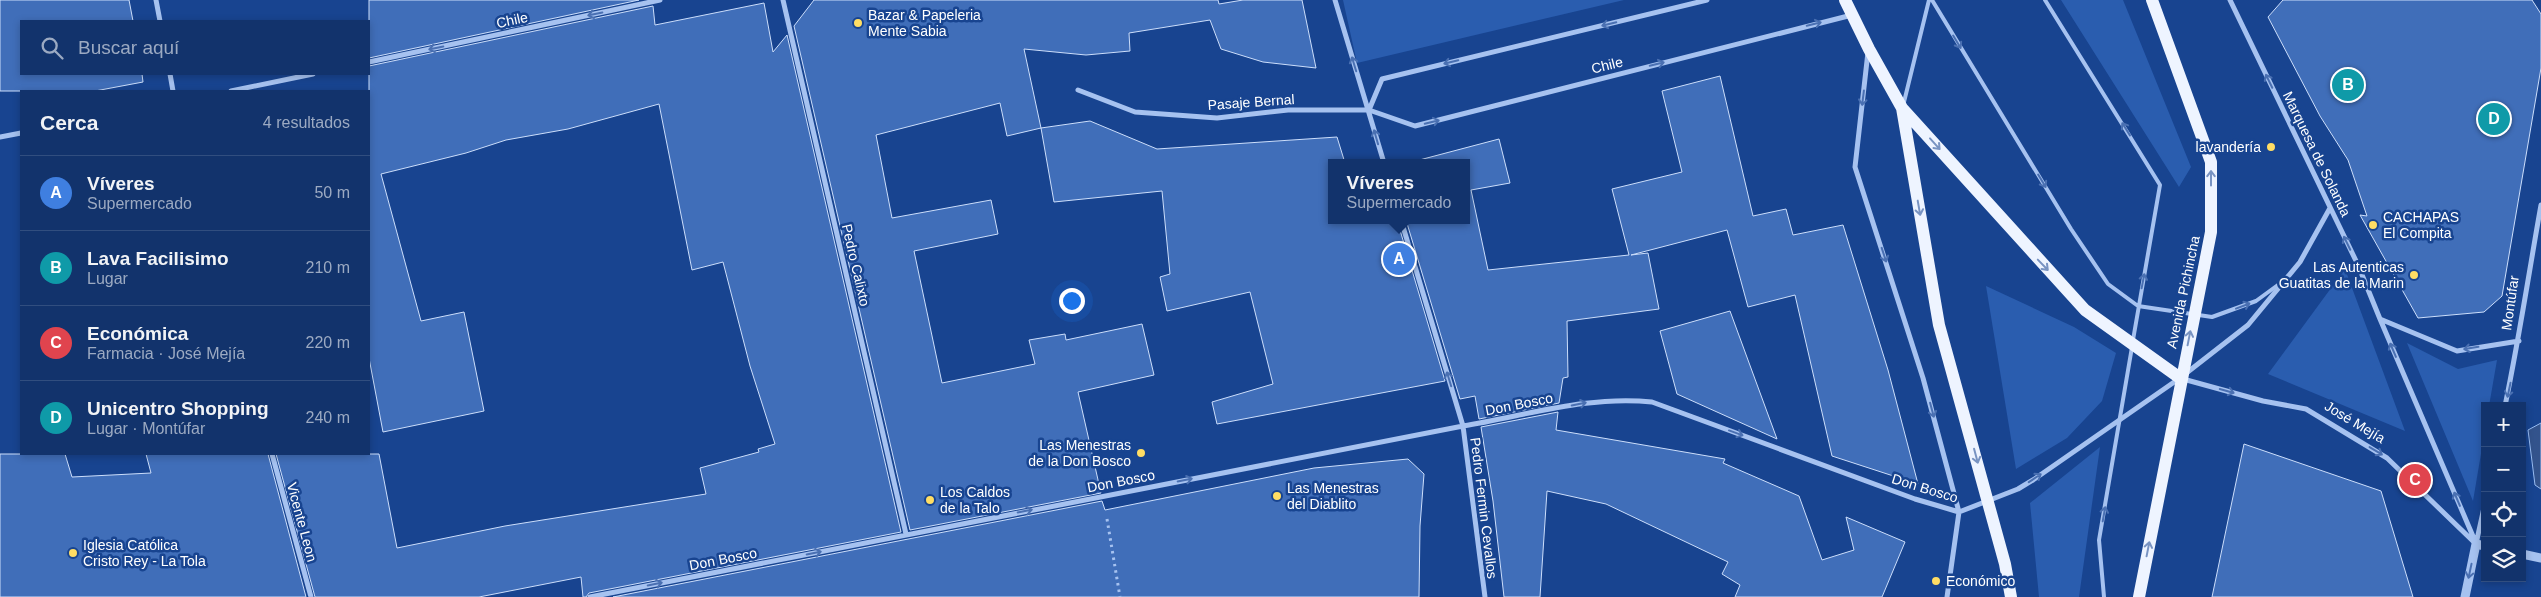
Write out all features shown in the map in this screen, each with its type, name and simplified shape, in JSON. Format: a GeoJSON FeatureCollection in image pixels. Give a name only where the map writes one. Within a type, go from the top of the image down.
{"type":"FeatureCollection","features":[{"type":"Feature","properties":{"kind":"main road"},"geometry":{"type":"LineString","coordinates":[[1845,0],[1868,49],[1902,108],[2085,310],[2132,346],[2180,378]]}},
{"type":"Feature","properties":{"kind":"main road","name":"Avenida Pichincha"},"geometry":{"type":"LineString","coordinates":[[2138,597],[2211,232],[2211,162],[2152,0]]}},
{"type":"Feature","properties":{"kind":"main road"},"geometry":{"type":"LineString","coordinates":[[1902,108],[1940,325],[2005,564],[2011,597]]}},
{"type":"Feature","properties":{"kind":"street"},"geometry":{"type":"LineString","coordinates":[[156,0],[160,20]]}},
{"type":"Feature","properties":{"kind":"street","name":"Chile"},"geometry":{"type":"LineString","coordinates":[[370,62],[660,0]]}},
{"type":"Feature","properties":{"kind":"street","name":"Pedro Calixto"},"geometry":{"type":"LineString","coordinates":[[783,0],[906,534]]}},
{"type":"Feature","properties":{"kind":"street"},"geometry":{"type":"LineString","coordinates":[[1335,0],[1383,159]]}},
{"type":"Feature","properties":{"kind":"street"},"geometry":{"type":"LineString","coordinates":[[1369,110],[1382,79],[1708,0]]}},
{"type":"Feature","properties":{"kind":"street","name":"Marquesa de Solanda"},"geometry":{"type":"LineString","coordinates":[[2230,0],[2358,265],[2480,545]]}},
{"type":"Feature","properties":{"kind":"street","name":"Chile"},"geometry":{"type":"LineString","coordinates":[[1369,110],[1415,126],[1852,15]]}},
{"type":"Feature","properties":{"kind":"street"},"geometry":{"type":"LineString","coordinates":[[1868,49],[1855,167],[1923,378],[1959,512],[1947,597]]}},
{"type":"Feature","properties":{"kind":"street"},"geometry":{"type":"LineString","coordinates":[[170,75],[173,90]]}},
{"type":"Feature","properties":{"kind":"street"},"geometry":{"type":"LineString","coordinates":[[236,90],[308,75]]}},
{"type":"Feature","properties":{"kind":"street","name":"Pasaje Bernal"},"geometry":{"type":"LineString","coordinates":[[1078,90],[1135,112],[1216,118],[1288,110],[1369,110]]}},
{"type":"Feature","properties":{"kind":"street"},"geometry":{"type":"LineString","coordinates":[[0,136],[20,133]]}},
{"type":"Feature","properties":{"kind":"street","name":"Montúfar"},"geometry":{"type":"LineString","coordinates":[[2506,402],[2519,341],[2522,308],[2541,205]]}},
{"type":"Feature","properties":{"kind":"street","name":"Don Bosco"},"geometry":{"type":"LineString","coordinates":[[590,597],[1462,426],[1592,402],[1624,399],[1652,402],[1915,499],[1959,512],[2018,489],[2180,378],[2248,325],[2300,262],[2330,208]]}},
{"type":"Feature","properties":{"kind":"street","name":"Pedro Fermin Cevallos"},"geometry":{"type":"LineString","coordinates":[[1402,224],[1462,426],[1484,597]]}},
{"type":"Feature","properties":{"kind":"street"},"geometry":{"type":"LineString","coordinates":[[2380,319],[2457,351],[2519,341]]}},
{"type":"Feature","properties":{"kind":"street","name":"José Mejía"},"geometry":{"type":"LineString","coordinates":[[2180,378],[2264,401],[2306,409],[2387,458],[2480,545]]}},
{"type":"Feature","properties":{"kind":"street","name":"Vicente Leon"},"geometry":{"type":"LineString","coordinates":[[272,455],[311,597]]}},
{"type":"Feature","properties":{"kind":"street"},"geometry":{"type":"LineString","coordinates":[[2465,597],[2480,545]]}},
{"type":"Feature","properties":{"kind":"street"},"geometry":{"type":"LineString","coordinates":[[2526,555],[2541,558]]}},
{"type":"Feature","properties":{"kind":"lane"},"geometry":{"type":"LineString","coordinates":[[1902,108],[1931,0]]}},
{"type":"Feature","properties":{"kind":"lane"},"geometry":{"type":"LineString","coordinates":[[1931,0],[2080,243],[2108,284],[2138,306],[2212,317],[2256,301],[2282,282]]}},
{"type":"Feature","properties":{"kind":"lane"},"geometry":{"type":"LineString","coordinates":[[2045,0],[2160,185],[2099,540],[2104,597]]}},
{"type":"Feature","properties":{"kind":"path"},"geometry":{"type":"LineString","coordinates":[[1106,510],[1120,597]]}},
{"type":"Feature","properties":{"kind":"shaded area"},"geometry":{"type":"Polygon","coordinates":[[[1343,0],[1624,0],[1357,63],[1343,0]]]}},
{"type":"Feature","properties":{"kind":"shaded area"},"geometry":{"type":"Polygon","coordinates":[[[2061,0],[2123,0],[2191,167],[2179,187],[2061,0]]]}},
{"type":"Feature","properties":{"kind":"shaded area"},"geometry":{"type":"Polygon","coordinates":[[[2345,269],[2405,431],[2268,374],[2345,269]]]}},
{"type":"Feature","properties":{"kind":"shaded area"},"geometry":{"type":"Polygon","coordinates":[[[1986,286],[2074,327],[2116,353],[2102,401],[2067,438],[2016,469],[1986,286]]]}},
{"type":"Feature","properties":{"kind":"shaded area"},"geometry":{"type":"Polygon","coordinates":[[[2407,343],[2458,369],[2497,360],[2490,402],[2481,402],[2481,454],[2473,501],[2407,343]]]}},
{"type":"Feature","properties":{"kind":"shaded area"},"geometry":{"type":"Polygon","coordinates":[[[2541,423],[2541,489],[2535,485],[2528,430],[2541,423]]]}},
{"type":"Feature","properties":{"kind":"shaded area"},"geometry":{"type":"Polygon","coordinates":[[[2100,447],[2079,597],[2039,597],[2030,503],[2100,447]]]}},
{"type":"Feature","properties":{"kind":"building"},"geometry":{"type":"Polygon","coordinates":[[[0,0],[129,0],[133,20],[20,20],[20,75],[142,75],[143,82],[100,90],[0,91],[0,0]]]}},
{"type":"Feature","properties":{"kind":"building"},"geometry":{"type":"Polygon","coordinates":[[[369,0],[639,0],[370,58],[369,0]]]}},
{"type":"Feature","properties":{"kind":"building"},"geometry":{"type":"Polygon","coordinates":[[[814,0],[1218,0],[1219,4],[1243,0],[1302,0],[1316,68],[1263,62],[1221,49],[1210,20],[1129,33],[1130,51],[1086,55],[1024,49],[1041,128],[1007,136],[1000,103],[876,135],[892,218],[991,200],[998,234],[914,251],[942,383],[1035,364],[1029,340],[1065,334],[1066,340],[1142,324],[1154,375],[1078,392],[1101,493],[910,530],[794,26],[814,0]]]}},
{"type":"Feature","properties":{"kind":"building"},"geometry":{"type":"Polygon","coordinates":[[[2283,0],[2532,0],[2541,14],[2541,68],[2502,296],[2484,312],[2418,318],[2360,215],[2367,216],[2348,160],[2320,116],[2268,17],[2283,0]]]}},
{"type":"Feature","properties":{"kind":"building"},"geometry":{"type":"Polygon","coordinates":[[[764,3],[773,52],[787,35],[901,532],[589,593],[586,597],[583,597],[581,577],[479,597],[315,597],[276,455],[379,454],[397,548],[505,526],[706,494],[700,468],[759,452],[758,449],[775,444],[750,366],[723,262],[692,270],[659,104],[568,129],[506,140],[466,153],[381,174],[421,321],[464,312],[484,411],[383,432],[370,363],[370,66],[653,6],[655,25],[764,3]]]}},
{"type":"Feature","properties":{"kind":"building"},"geometry":{"type":"Polygon","coordinates":[[[1720,76],[1753,216],[1786,209],[1793,235],[1843,225],[1888,370],[1918,484],[1832,456],[1795,295],[1748,307],[1727,230],[1631,255],[1648,253],[1659,309],[1567,321],[1568,377],[1563,378],[1559,403],[1479,419],[1475,396],[1460,399],[1407,224],[1470,224],[1470,159],[1423,159],[1499,139],[1510,183],[1471,190],[1488,270],[1629,255],[1612,189],[1682,172],[1662,91],[1720,76]]]}},
{"type":"Feature","properties":{"kind":"building"},"geometry":{"type":"Polygon","coordinates":[[[1090,121],[1157,149],[1337,137],[1344,159],[1328,159],[1328,224],[1398,224],[1445,381],[1217,424],[1212,402],[1273,384],[1250,292],[1167,311],[1160,277],[1170,274],[1162,191],[1054,202],[1041,128],[1090,121]]]}},
{"type":"Feature","properties":{"kind":"building"},"geometry":{"type":"Polygon","coordinates":[[[1730,311],[1777,439],[1677,394],[1660,331],[1730,311]]]}},
{"type":"Feature","properties":{"kind":"building"},"geometry":{"type":"Polygon","coordinates":[[[1558,412],[1556,430],[1725,459],[1723,463],[1799,496],[1822,560],[1854,550],[1846,517],[1905,542],[1882,597],[1735,597],[1740,585],[1722,574],[1728,562],[1606,504],[1547,491],[1540,597],[1504,597],[1493,501],[1481,427],[1558,412]]]}},
{"type":"Feature","properties":{"kind":"building"},"geometry":{"type":"Polygon","coordinates":[[[2244,444],[2381,491],[2413,597],[2212,597],[2244,444]]]}},
{"type":"Feature","properties":{"kind":"building"},"geometry":{"type":"Polygon","coordinates":[[[0,454],[20,454],[65,455],[72,477],[151,473],[146,455],[268,455],[306,597],[0,597],[0,454]]]}},
{"type":"Feature","properties":{"kind":"building"},"geometry":{"type":"Polygon","coordinates":[[[1408,459],[1424,474],[1420,526],[1419,597],[613,597],[1102,501],[1105,510],[1314,468],[1408,459]]]}},
{"type":"Feature","properties":{"kind":"place","name":"Bazar & Papeleria Mente Sabia"},"geometry":{"type":"Point","coordinates":[858,23]}},
{"type":"Feature","properties":{"kind":"place","name":"Lava Facilisimo"},"geometry":{"type":"Point","coordinates":[2348,85]}},
{"type":"Feature","properties":{"kind":"place","name":"Unicentro Shopping"},"geometry":{"type":"Point","coordinates":[2494,119]}},
{"type":"Feature","properties":{"kind":"place","name":"lavandería"},"geometry":{"type":"Point","coordinates":[2271,147]}},
{"type":"Feature","properties":{"kind":"place","name":"CACHAPAS El Compita"},"geometry":{"type":"Point","coordinates":[2373,225]}},
{"type":"Feature","properties":{"kind":"place","name":"Víveres"},"geometry":{"type":"Point","coordinates":[1399,259]}},
{"type":"Feature","properties":{"kind":"place","name":"Las Autenticas Guatitas de la Marin"},"geometry":{"type":"Point","coordinates":[2414,275]}},
{"type":"Feature","properties":{"kind":"place","name":"Las Menestras de la Don Bosco"},"geometry":{"type":"Point","coordinates":[1141,453]}},
{"type":"Feature","properties":{"kind":"place","name":"Económica"},"geometry":{"type":"Point","coordinates":[2415,480]}},
{"type":"Feature","properties":{"kind":"place","name":"Las Menestras del Diablito"},"geometry":{"type":"Point","coordinates":[1277,496]}},
{"type":"Feature","properties":{"kind":"place","name":"Los Caldos de la Talo"},"geometry":{"type":"Point","coordinates":[930,500]}},
{"type":"Feature","properties":{"kind":"place","name":"Iglesia Católica Cristo Rey - La Tola"},"geometry":{"type":"Point","coordinates":[73,553]}},
{"type":"Feature","properties":{"kind":"place","name":"Económico"},"geometry":{"type":"Point","coordinates":[1936,581]}}]}
